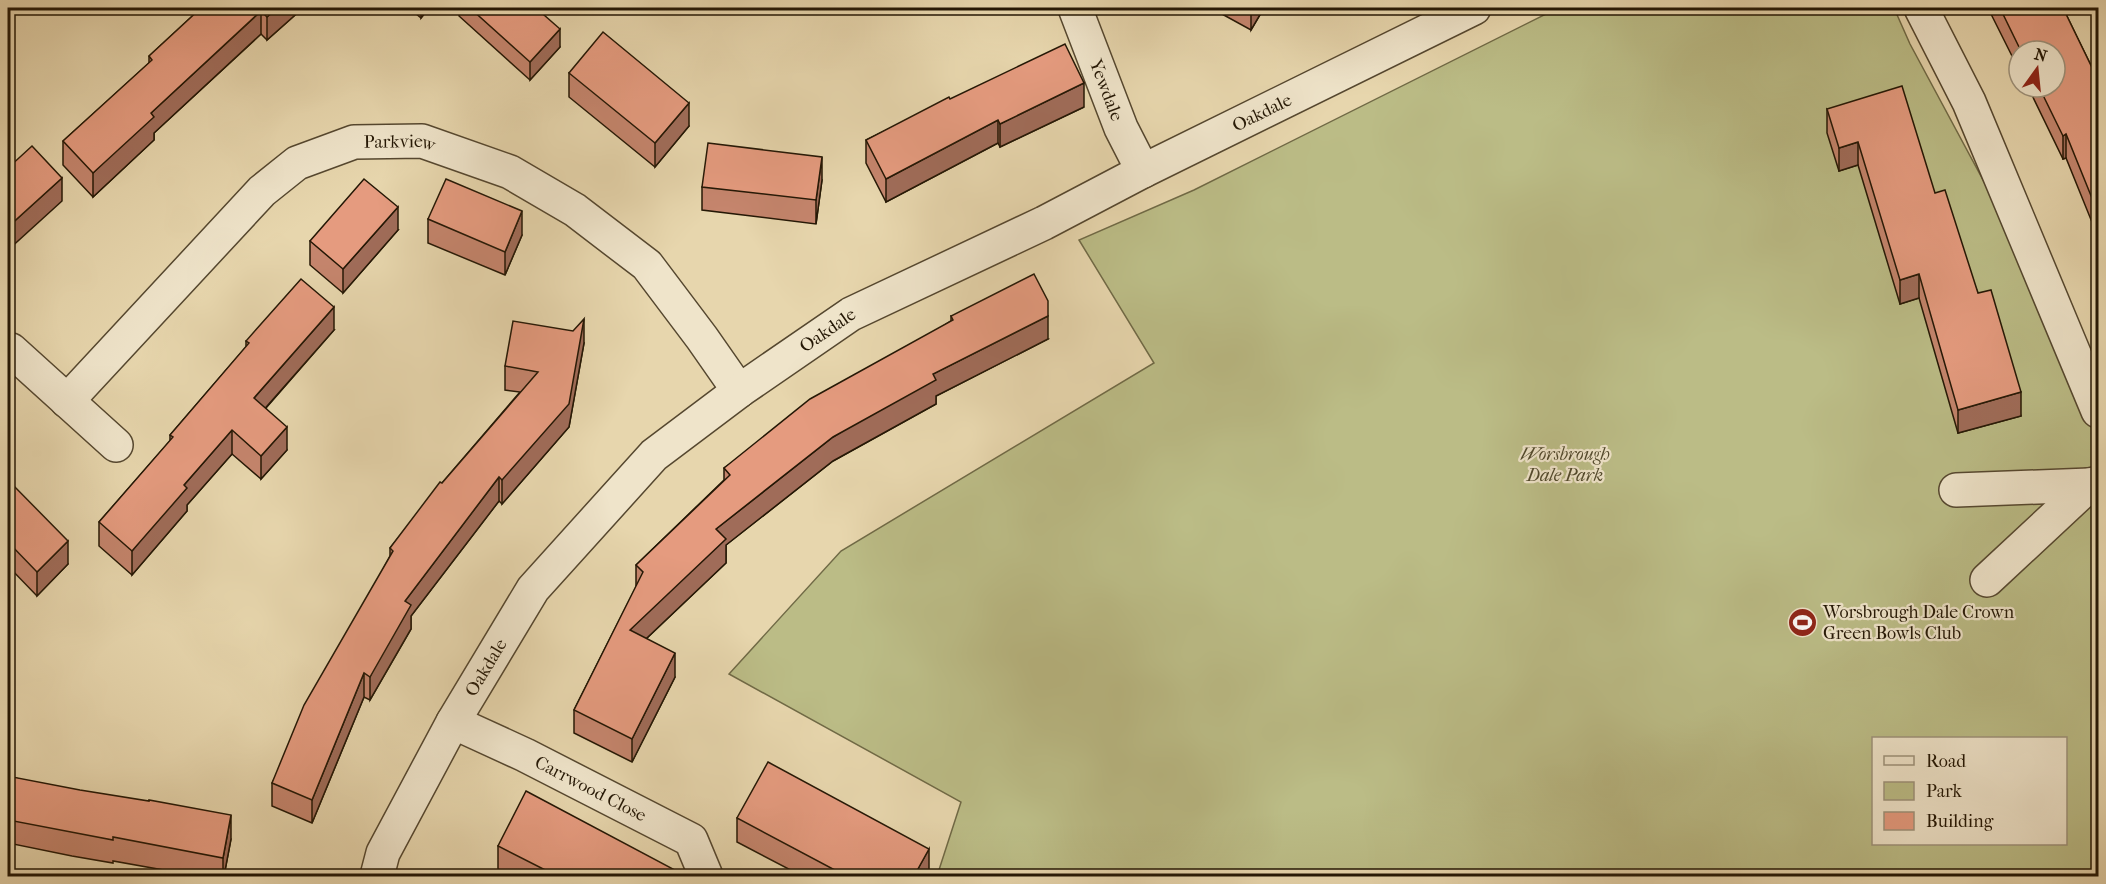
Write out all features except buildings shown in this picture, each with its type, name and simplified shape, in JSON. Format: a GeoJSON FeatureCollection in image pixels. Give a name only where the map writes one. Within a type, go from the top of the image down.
{"type":"FeatureCollection","features":[{"type":"Feature","properties":{"kind":"street","name":"Yewdale"},"geometry":{"type":"LineString","coordinates":[[1075,8],[1120,128],[1143,171]]}},
{"type":"Feature","properties":{"kind":"street","name":"Oakdale"},"geometry":{"type":"LineString","coordinates":[[377,876],[383,853],[453,722],[532,589],[654,455],[740,391],[851,314],[1044,223],[1143,171],[1474,8]]}},
{"type":"Feature","properties":{"kind":"street"},"geometry":{"type":"LineString","coordinates":[[1921,8],[1969,102],[2098,411]]}},
{"type":"Feature","properties":{"kind":"street","name":"Parkview"},"geometry":{"type":"LineString","coordinates":[[67,401],[262,191],[297,163],[354,142],[422,141],[510,172],[575,210],[646,265],[740,391]]}},
{"type":"Feature","properties":{"kind":"street"},"geometry":{"type":"LineString","coordinates":[[10,350],[116,445]]}},
{"type":"Feature","properties":{"kind":"street"},"geometry":{"type":"LineString","coordinates":[[1956,490],[2094,484]]}},
{"type":"Feature","properties":{"kind":"street"},"geometry":{"type":"LineString","coordinates":[[1987,580],[2094,484]]}},
{"type":"Feature","properties":{"kind":"street","name":"Carrwood Close"},"geometry":{"type":"LineString","coordinates":[[453,722],[525,755],[691,840],[706,876]]}},
{"type":"Feature","properties":{"kind":"green space","name":"Worsbrough Dale Park"},"geometry":{"type":"Polygon","coordinates":[[[1558,8],[1894,8],[1910,44],[2026,260],[2098,435],[2098,876],[937,876],[961,802],[729,674],[841,551],[1154,363],[1079,240],[1194,190],[1558,8]]]}},
{"type":"Feature","properties":{"kind":"place","name":"Worsbrough Dale Crown Green Bowls Club"},"geometry":{"type":"Point","coordinates":[1802,622]}}]}
